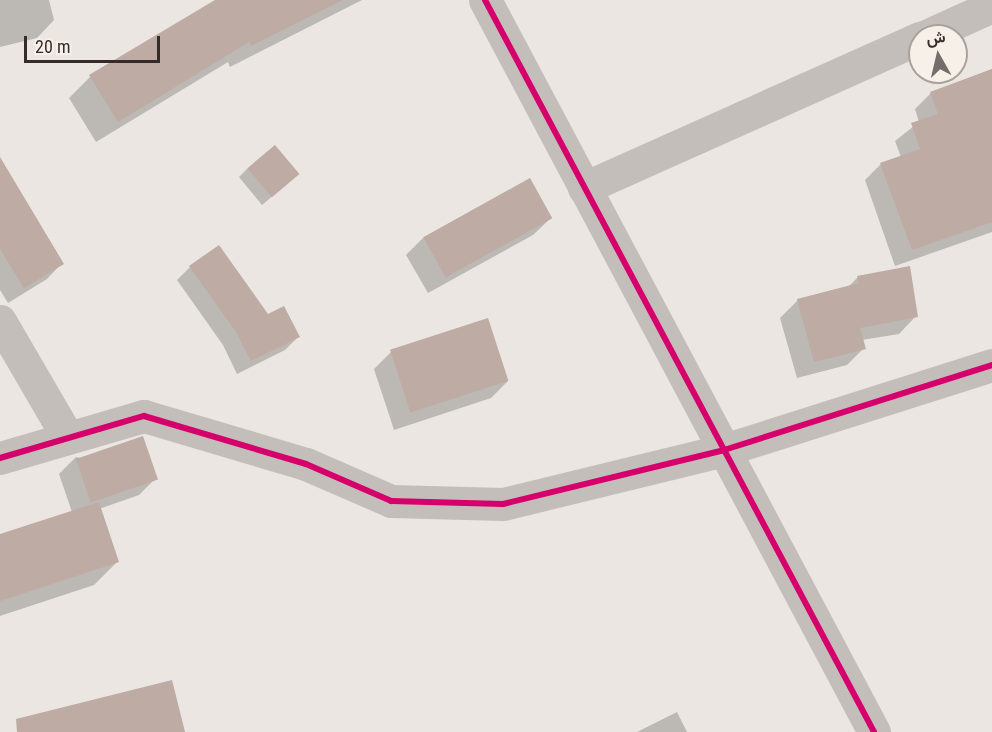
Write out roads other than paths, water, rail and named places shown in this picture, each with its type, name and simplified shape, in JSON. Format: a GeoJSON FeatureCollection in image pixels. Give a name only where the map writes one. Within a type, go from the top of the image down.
{"type":"FeatureCollection","features":[{"type":"Feature","properties":{"kind":"street"},"geometry":{"type":"LineString","coordinates":[[485,0],[874,732]]}},
{"type":"Feature","properties":{"kind":"street"},"geometry":{"type":"LineString","coordinates":[[952,24],[992,6]]}},
{"type":"Feature","properties":{"kind":"street"},"geometry":{"type":"LineString","coordinates":[[584,188],[908,44]]}},
{"type":"Feature","properties":{"kind":"street"},"geometry":{"type":"LineString","coordinates":[[0,321],[68,438]]}},
{"type":"Feature","properties":{"kind":"street"},"geometry":{"type":"LineString","coordinates":[[0,458],[144,416],[306,464],[391,501],[503,504],[724,450],[992,365]]}}]}
